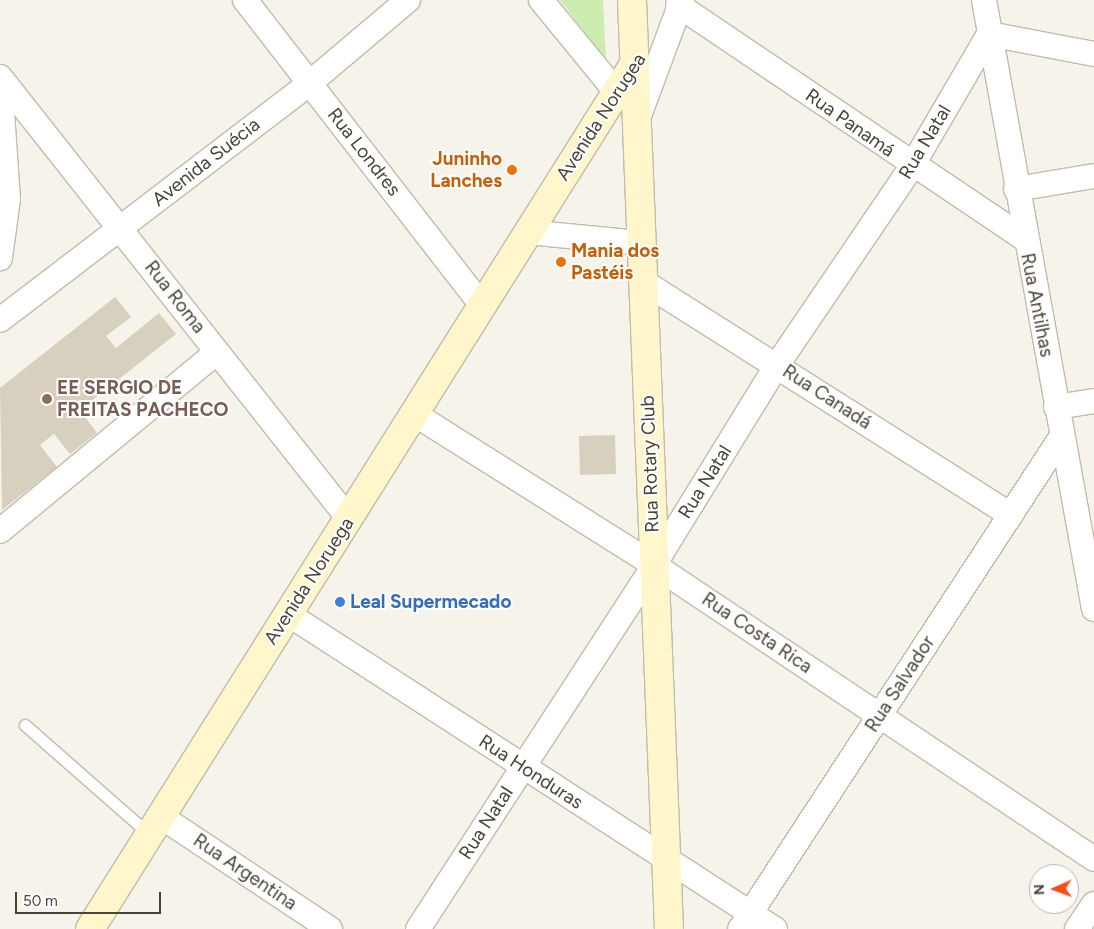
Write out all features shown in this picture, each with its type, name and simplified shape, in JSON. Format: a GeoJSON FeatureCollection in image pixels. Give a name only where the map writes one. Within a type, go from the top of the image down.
{"type":"FeatureCollection","features":[{"type":"Feature","properties":{"kind":"street","name":"Rua Londres"},"geometry":{"type":"LineString","coordinates":[[245,0],[311,82],[482,305]]}},
{"type":"Feature","properties":{"kind":"street","name":"Avenida Suécia"},"geometry":{"type":"LineString","coordinates":[[0,320],[311,82],[408,0]]}},
{"type":"Feature","properties":{"kind":"street"},"geometry":{"type":"LineString","coordinates":[[542,0],[617,92]]}},
{"type":"Feature","properties":{"kind":"street","name":"Rua Rotary Club"},"geometry":{"type":"LineString","coordinates":[[632,0],[640,113],[640,243],[669,929]]}},
{"type":"Feature","properties":{"kind":"street","name":"Rua Antilhas"},"geometry":{"type":"LineString","coordinates":[[984,0],[1024,238],[1056,407],[1060,439],[1094,609]]}},
{"type":"Feature","properties":{"kind":"street"},"geometry":{"type":"LineString","coordinates":[[640,113],[680,2]]}},
{"type":"Feature","properties":{"kind":"street","name":"Avenida Norugea"},"geometry":{"type":"LineString","coordinates":[[527,232],[636,61],[680,2]]}},
{"type":"Feature","properties":{"kind":"street","name":"Rua Panamá"},"geometry":{"type":"LineString","coordinates":[[680,2],[912,166],[1024,238]]}},
{"type":"Feature","properties":{"kind":"street"},"geometry":{"type":"LineString","coordinates":[[989,34],[1094,54]]}},
{"type":"Feature","properties":{"kind":"street","name":"Rua Natal"},"geometry":{"type":"LineString","coordinates":[[418,929],[654,565],[777,365],[912,166],[989,34]]}},
{"type":"Feature","properties":{"kind":"street","name":"Rua Roma"},"geometry":{"type":"LineString","coordinates":[[0,77],[121,227],[349,519]]}},
{"type":"Feature","properties":{"kind":"street"},"geometry":{"type":"LineString","coordinates":[[0,82],[8,199],[0,258]]}},
{"type":"Feature","properties":{"kind":"street"},"geometry":{"type":"LineString","coordinates":[[1016,188],[1094,176]]}},
{"type":"Feature","properties":{"kind":"street"},"geometry":{"type":"LineString","coordinates":[[527,232],[640,243]]}},
{"type":"Feature","properties":{"kind":"street","name":"Avenida Noruega"},"geometry":{"type":"LineString","coordinates":[[90,929],[288,614],[416,415],[527,232]]}},
{"type":"Feature","properties":{"kind":"street","name":"Rua Canadá"},"geometry":{"type":"LineString","coordinates":[[642,281],[1011,515]]}},
{"type":"Feature","properties":{"kind":"street"},"geometry":{"type":"LineString","coordinates":[[0,531],[217,352]]}},
{"type":"Feature","properties":{"kind":"street"},"geometry":{"type":"LineString","coordinates":[[1056,407],[1094,401]]}},
{"type":"Feature","properties":{"kind":"street","name":"Rua Costa Rica"},"geometry":{"type":"LineString","coordinates":[[416,415],[654,565],[1094,859]]}},
{"type":"Feature","properties":{"kind":"street","name":"Rua Salvador"},"geometry":{"type":"LineString","coordinates":[[745,921],[1060,439]]}},
{"type":"Feature","properties":{"kind":"street","name":"Rua Honduras"},"geometry":{"type":"LineString","coordinates":[[288,614],[522,767],[666,858],[745,921],[775,929]]}},
{"type":"Feature","properties":{"kind":"street","name":"Rua Argentina"},"geometry":{"type":"LineString","coordinates":[[155,825],[330,929]]}},
{"type":"Feature","properties":{"kind":"street"},"geometry":{"type":"LineString","coordinates":[[1077,929],[1094,904]]}},
{"type":"Feature","properties":{"kind":"lane"},"geometry":{"type":"LineString","coordinates":[[25,726],[155,825]]}},
{"type":"Feature","properties":{"kind":"green space"},"geometry":{"type":"Polygon","coordinates":[[[560,0],[603,0],[606,60],[560,0]]]}},
{"type":"Feature","properties":{"kind":"building","name":"EE SERGIO DE FREITAS PACHECO"},"geometry":{"type":"Polygon","coordinates":[[[115,297],[131,317],[106,336],[116,348],[159,313],[176,334],[80,410],[97,433],[70,454],[54,434],[40,445],[57,467],[2,510],[0,388],[115,297]]]}},
{"type":"Feature","properties":{"kind":"building"},"geometry":{"type":"Polygon","coordinates":[[[615,435],[616,474],[580,475],[579,436],[615,435]]]}},
{"type":"Feature","properties":{"kind":"place","name":"Juninho Lanches"},"geometry":{"type":"Point","coordinates":[512,170]}},
{"type":"Feature","properties":{"kind":"place","name":"Mania dos Pastéis"},"geometry":{"type":"Point","coordinates":[561,262]}},
{"type":"Feature","properties":{"kind":"place","name":"EE SERGIO DE FREITAS PACHECO"},"geometry":{"type":"Point","coordinates":[47,399]}},
{"type":"Feature","properties":{"kind":"place","name":"Leal Supermecado"},"geometry":{"type":"Point","coordinates":[340,602]}}]}
